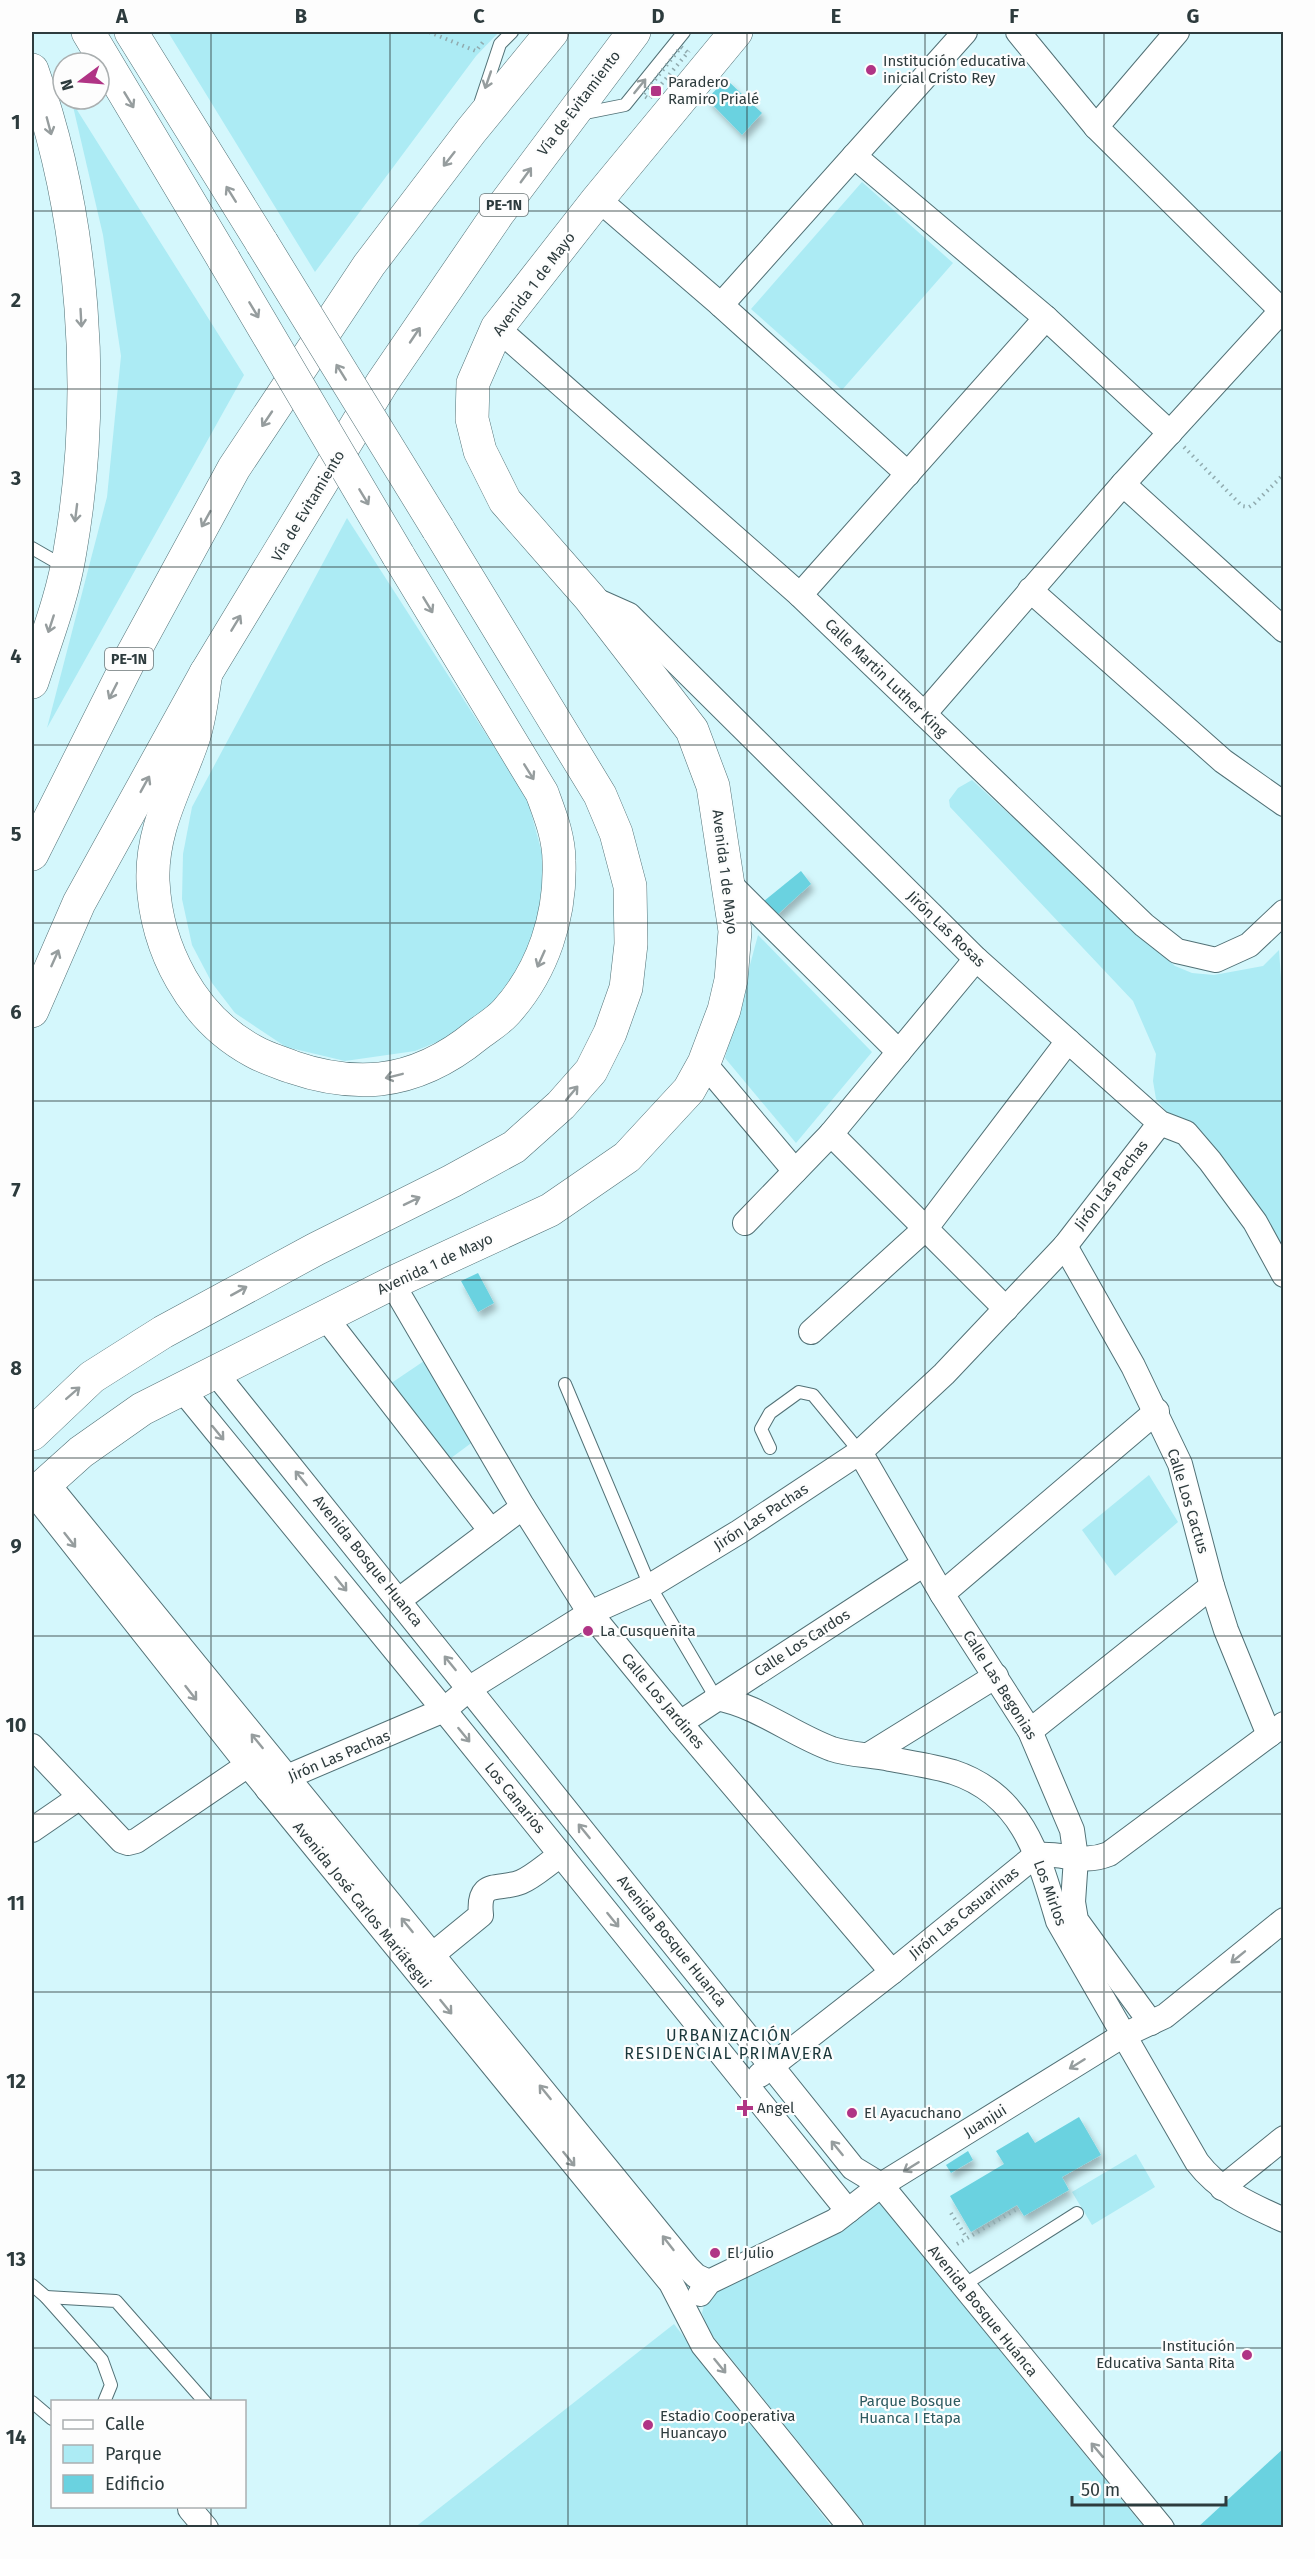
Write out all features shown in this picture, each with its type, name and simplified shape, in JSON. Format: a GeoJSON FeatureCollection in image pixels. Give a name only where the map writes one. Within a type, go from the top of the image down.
{"type":"FeatureCollection","features":[{"type":"Feature","properties":{"kind":"main road"},"geometry":{"type":"LineString","coordinates":[[88,32],[542,793],[554,828],[560,860],[558,901],[547,944],[534,974],[506,1013],[459,1050],[426,1068],[382,1079],[354,1080],[318,1076],[254,1052],[223,1031],[202,1010],[182,981],[167,948],[157,916],[153,880],[154,846],[169,796],[193,740],[206,673]]}},
{"type":"Feature","properties":{"kind":"main road"},"geometry":{"type":"LineString","coordinates":[[32,1434],[92,1377],[163,1332],[316,1249],[452,1181],[514,1147],[561,1105],[591,1071],[610,1033],[626,988],[631,944],[630,886],[616,833],[594,785],[131,32]]}},
{"type":"Feature","properties":{"kind":"main road","name":"PE-1N"},"geometry":{"type":"LineString","coordinates":[[32,854],[130,659],[234,468],[369,265],[471,131],[552,32]]}},
{"type":"Feature","properties":{"kind":"main road","name":"Vía de Evitamiento"},"geometry":{"type":"LineString","coordinates":[[32,1011],[79,903],[206,673],[382,383],[499,212],[634,32]]}},
{"type":"Feature","properties":{"kind":"main road","name":"Avenida 1 de Mayo"},"geometry":{"type":"LineString","coordinates":[[37,1491],[81,1452],[142,1409],[392,1283],[550,1210],[627,1157],[689,1090],[704,1063],[724,1010],[731,980],[735,931],[730,884],[713,786],[692,729],[591,598],[506,501],[480,451],[472,419],[473,383],[496,328],[736,32]]}},
{"type":"Feature","properties":{"kind":"main road"},"geometry":{"type":"LineString","coordinates":[[32,70],[59,165],[73,240],[81,308],[83,368],[82,443],[76,508],[66,568],[54,616],[32,682]]}},
{"type":"Feature","properties":{"kind":"street"},"geometry":{"type":"LineString","coordinates":[[721,305],[965,32]]}},
{"type":"Feature","properties":{"kind":"street"},"geometry":{"type":"LineString","coordinates":[[924,714],[1123,484],[1282,309],[1096,127],[1018,32]]}},
{"type":"Feature","properties":{"kind":"street"},"geometry":{"type":"LineString","coordinates":[[1096,127],[1178,32]]}},
{"type":"Feature","properties":{"kind":"street"},"geometry":{"type":"LineString","coordinates":[[854,156],[1046,318],[1170,433]]}},
{"type":"Feature","properties":{"kind":"street"},"geometry":{"type":"LineString","coordinates":[[598,200],[721,305],[908,474]]}},
{"type":"Feature","properties":{"kind":"street"},"geometry":{"type":"LineString","coordinates":[[800,595],[1046,318]]}},
{"type":"Feature","properties":{"kind":"street","name":"Calle Martin Luther King"},"geometry":{"type":"LineString","coordinates":[[496,328],[800,595],[1144,925],[1177,951],[1216,960],[1249,945],[1284,912]]}},
{"type":"Feature","properties":{"kind":"street"},"geometry":{"type":"LineString","coordinates":[[1123,484],[1284,630]]}},
{"type":"Feature","properties":{"kind":"street"},"geometry":{"type":"LineString","coordinates":[[1030,590],[1223,761],[1284,804]]}},
{"type":"Feature","properties":{"kind":"street","name":"Jirón Las Rosas"},"geometry":{"type":"LineString","coordinates":[[591,598],[629,615],[976,959],[1160,1123],[1186,1133],[1210,1161],[1254,1222],[1284,1275]]}},
{"type":"Feature","properties":{"kind":"street"},"geometry":{"type":"LineString","coordinates":[[730,884],[899,1052]]}},
{"type":"Feature","properties":{"kind":"street"},"geometry":{"type":"LineString","coordinates":[[745,1223],[831,1134],[976,959]]}},
{"type":"Feature","properties":{"kind":"street"},"geometry":{"type":"LineString","coordinates":[[811,1332],[926,1228],[1068,1041]]}},
{"type":"Feature","properties":{"kind":"street"},"geometry":{"type":"LineString","coordinates":[[704,1063],[795,1172]]}},
{"type":"Feature","properties":{"kind":"street","name":"Jirón Las Pachas"},"geometry":{"type":"LineString","coordinates":[[277,1783],[444,1710],[470,1688],[590,1614],[650,1586],[739,1532],[860,1452],[944,1374],[1065,1246],[1160,1123]]}},
{"type":"Feature","properties":{"kind":"street"},"geometry":{"type":"LineString","coordinates":[[831,1134],[1006,1310]]}},
{"type":"Feature","properties":{"kind":"street","name":"Calle Los Cactus"},"geometry":{"type":"LineString","coordinates":[[1065,1246],[1157,1411],[1180,1464],[1226,1630],[1276,1730]]}},
{"type":"Feature","properties":{"kind":"street","name":"Calle Los Jardines"},"geometry":{"type":"LineString","coordinates":[[392,1283],[523,1507],[590,1614],[892,1972]]}},
{"type":"Feature","properties":{"kind":"street"},"geometry":{"type":"LineString","coordinates":[[326,1318],[491,1531]]}},
{"type":"Feature","properties":{"kind":"street","name":"Avenida Bosque Huanca"},"geometry":{"type":"LineString","coordinates":[[214,1371],[853,2168],[881,2185],[1162,2528]]}},
{"type":"Feature","properties":{"kind":"street","name":"Los Canarios"},"geometry":{"type":"LineString","coordinates":[[181,1388],[848,2211]]}},
{"type":"Feature","properties":{"kind":"street"},"geometry":{"type":"LineString","coordinates":[[942,1594],[1157,1411]]}},
{"type":"Feature","properties":{"kind":"street","name":"Calle Las Begonias"},"geometry":{"type":"LineString","coordinates":[[860,1452],[942,1594],[1030,1731],[1072,1830],[1076,1858],[1073,1902],[1076,1920],[1151,2024]]}},
{"type":"Feature","properties":{"kind":"street","name":"Avenida José Carlos Mariátegui"},"geometry":{"type":"LineString","coordinates":[[37,1491],[248,1765],[277,1783],[432,1955],[688,2268],[696,2276],[710,2282]]}},
{"type":"Feature","properties":{"kind":"street","name":"Avenida José Carlos Mariátegui"},"geometry":{"type":"LineString","coordinates":[[37,1491],[277,1783],[671,2283],[703,2345],[851,2528]]}},
{"type":"Feature","properties":{"kind":"street"},"geometry":{"type":"LineString","coordinates":[[399,1600],[523,1507]]}},
{"type":"Feature","properties":{"kind":"street","name":"Calle Los Cardos"},"geometry":{"type":"LineString","coordinates":[[680,1723],[924,1564]]}},
{"type":"Feature","properties":{"kind":"street"},"geometry":{"type":"LineString","coordinates":[[1030,1731],[1212,1586]]}},
{"type":"Feature","properties":{"kind":"street"},"geometry":{"type":"LineString","coordinates":[[870,1754],[996,1676]]}},
{"type":"Feature","properties":{"kind":"street","name":"Los Mirlos"},"geometry":{"type":"LineString","coordinates":[[716,1698],[740,1703],[834,1750],[870,1754],[954,1773],[993,1791],[1019,1819],[1036,1855],[1058,1921],[1122,2036],[1197,2162],[1210,2179],[1222,2188],[1284,2220]]}},
{"type":"Feature","properties":{"kind":"street"},"geometry":{"type":"LineString","coordinates":[[1036,1855],[1054,1853],[1093,1860],[1109,1854],[1276,1730]]}},
{"type":"Feature","properties":{"kind":"street"},"geometry":{"type":"LineString","coordinates":[[32,1746],[122,1841],[128,1843],[136,1841],[248,1765]]}},
{"type":"Feature","properties":{"kind":"street"},"geometry":{"type":"LineString","coordinates":[[32,1830],[80,1797]]}},
{"type":"Feature","properties":{"kind":"street"},"geometry":{"type":"LineString","coordinates":[[432,1955],[481,1915],[480,1903],[483,1894],[492,1886],[520,1882],[561,1855]]}},
{"type":"Feature","properties":{"kind":"street","name":"Jirón Las Casuarinas"},"geometry":{"type":"LineString","coordinates":[[747,2086],[1036,1855]]}},
{"type":"Feature","properties":{"kind":"street"},"geometry":{"type":"LineString","coordinates":[[585,1885],[612,1866]]}},
{"type":"Feature","properties":{"kind":"street","name":"Juanjui"},"geometry":{"type":"LineString","coordinates":[[688,2317],[696,2299],[710,2282],[810,2235],[848,2211],[881,2185],[1122,2036],[1165,2016],[1284,1920]]}},
{"type":"Feature","properties":{"kind":"street"},"geometry":{"type":"LineString","coordinates":[[1222,2188],[1284,2138]]}},
{"type":"Feature","properties":{"kind":"street"},"geometry":{"type":"LineString","coordinates":[[190,2509],[206,2528]]}},
{"type":"Feature","properties":{"kind":"lane"},"geometry":{"type":"LineString","coordinates":[[471,131],[500,44],[512,32]]}},
{"type":"Feature","properties":{"kind":"lane"},"geometry":{"type":"LineString","coordinates":[[570,116],[625,105],[684,32]]}},
{"type":"Feature","properties":{"kind":"lane"},"geometry":{"type":"LineString","coordinates":[[32,548],[66,568]]}},
{"type":"Feature","properties":{"kind":"lane"},"geometry":{"type":"LineString","coordinates":[[565,1384],[650,1586],[716,1698]]}},
{"type":"Feature","properties":{"kind":"lane"},"geometry":{"type":"LineString","coordinates":[[771,1448],[760,1428],[770,1413],[799,1392],[813,1395],[860,1452]]}},
{"type":"Feature","properties":{"kind":"lane"},"geometry":{"type":"LineString","coordinates":[[962,2286],[1077,2213]]}},
{"type":"Feature","properties":{"kind":"lane"},"geometry":{"type":"LineString","coordinates":[[32,2285],[46,2296],[102,2360],[111,2385],[105,2400]]}},
{"type":"Feature","properties":{"kind":"lane"},"geometry":{"type":"LineString","coordinates":[[46,2296],[116,2301],[203,2400]]}},
{"type":"Feature","properties":{"kind":"lane"},"geometry":{"type":"LineString","coordinates":[[32,2402],[51,2418]]}},
{"type":"Feature","properties":{"kind":"path"},"geometry":{"type":"LineString","coordinates":[[429,32],[476,51]]}},
{"type":"Feature","properties":{"kind":"path"},"geometry":{"type":"LineString","coordinates":[[681,47],[688,51],[649,99],[643,95],[681,47]]}},
{"type":"Feature","properties":{"kind":"path"},"geometry":{"type":"LineString","coordinates":[[1170,433],[1242,506],[1249,507],[1254,504],[1284,474]]}},
{"type":"Feature","properties":{"kind":"path"},"geometry":{"type":"LineString","coordinates":[[954,2246],[1017,2209]]}},
{"type":"Feature","properties":{"kind":"path"},"geometry":{"type":"LineString","coordinates":[[951,2213],[967,2238]]}},
{"type":"Feature","properties":{"kind":"green space"},"geometry":{"type":"Polygon","coordinates":[[[168,32],[499,32],[476,56],[315,272],[168,32]]]}},
{"type":"Feature","properties":{"kind":"green space"},"geometry":{"type":"Polygon","coordinates":[[[74,111],[78,111],[244,375],[47,728],[107,497],[121,356],[103,235],[74,111]]]}},
{"type":"Feature","properties":{"kind":"green space"},"geometry":{"type":"Polygon","coordinates":[[[862,182],[953,263],[842,390],[751,309],[862,182]]]}},
{"type":"Feature","properties":{"kind":"green space"},"geometry":{"type":"Polygon","coordinates":[[[347,518],[527,798],[542,853],[544,885],[541,914],[526,967],[479,1018],[447,1038],[415,1051],[345,1061],[286,1047],[235,1013],[212,983],[192,945],[182,899],[183,854],[192,807],[347,518]]]}},
{"type":"Feature","properties":{"kind":"green space"},"geometry":{"type":"Polygon","coordinates":[[[972,780],[1175,966],[1192,973],[1214,975],[1263,966],[1279,950],[1284,1020],[1283,1251],[1156,1099],[1153,1081],[1156,1054],[1133,1001],[950,807],[949,800],[958,788],[972,780]]]}},
{"type":"Feature","properties":{"kind":"green space"},"geometry":{"type":"Polygon","coordinates":[[[758,935],[872,1052],[796,1143],[725,1058],[758,935]]]}},
{"type":"Feature","properties":{"kind":"green space"},"geometry":{"type":"Polygon","coordinates":[[[424,1361],[478,1438],[443,1464],[387,1386],[424,1361]]]}},
{"type":"Feature","properties":{"kind":"green space"},"geometry":{"type":"Polygon","coordinates":[[[1149,1475],[1178,1522],[1115,1576],[1082,1530],[1149,1475]]]}},
{"type":"Feature","properties":{"kind":"green space"},"geometry":{"type":"Polygon","coordinates":[[[1136,2154],[1155,2187],[1092,2225],[1072,2192],[1136,2154]]]}},
{"type":"Feature","properties":{"kind":"green space","name":"Parque Bosque Huanca I Etapa"},"geometry":{"type":"Polygon","coordinates":[[[878,2201],[1144,2527],[867,2527],[708,2330],[702,2313],[706,2297],[878,2201]]]}},
{"type":"Feature","properties":{"kind":"green space","name":"Estadio Cooperativa Huancayo"},"geometry":{"type":"Polygon","coordinates":[[[674,2324],[831,2526],[829,2528],[414,2528],[674,2324]]]}},
{"type":"Feature","properties":{"kind":"building"},"geometry":{"type":"Polygon","coordinates":[[[726,79],[762,113],[742,135],[707,99],[726,79]]]}},
{"type":"Feature","properties":{"kind":"building"},"geometry":{"type":"Polygon","coordinates":[[[801,871],[811,884],[777,915],[764,901],[801,871]]]}},
{"type":"Feature","properties":{"kind":"building"},"geometry":{"type":"Polygon","coordinates":[[[478,1273],[494,1303],[478,1312],[461,1281],[478,1273]]]}},
{"type":"Feature","properties":{"kind":"building"},"geometry":{"type":"Polygon","coordinates":[[[1079,2117],[1101,2155],[1062,2177],[1069,2190],[1024,2216],[1017,2205],[971,2232],[950,2196],[1004,2164],[996,2151],[1028,2132],[1035,2143],[1079,2117]]]}},
{"type":"Feature","properties":{"kind":"building"},"geometry":{"type":"Polygon","coordinates":[[[968,2151],[973,2160],[951,2173],[946,2165],[968,2151]]]}},
{"type":"Feature","properties":{"kind":"building"},"geometry":{"type":"Polygon","coordinates":[[[1284,2448],[1284,2528],[1197,2528],[1284,2448]]]}},
{"type":"Feature","properties":{"kind":"place","name":"Institución educativa inicial Cristo Rey"},"geometry":{"type":"Point","coordinates":[871,70]}},
{"type":"Feature","properties":{"kind":"place","name":"Paradero Ramiro Prialé"},"geometry":{"type":"Point","coordinates":[656,91]}},
{"type":"Feature","properties":{"kind":"place","name":"La Cusqueñita"},"geometry":{"type":"Point","coordinates":[588,1631]}},
{"type":"Feature","properties":{"kind":"place","name":"Angel"},"geometry":{"type":"Point","coordinates":[745,2108]}},
{"type":"Feature","properties":{"kind":"place","name":"El Ayacuchano"},"geometry":{"type":"Point","coordinates":[852,2113]}},
{"type":"Feature","properties":{"kind":"place","name":"El Julio"},"geometry":{"type":"Point","coordinates":[715,2253]}},
{"type":"Feature","properties":{"kind":"place","name":"Institución Educativa Santa Rita"},"geometry":{"type":"Point","coordinates":[1247,2355]}},
{"type":"Feature","properties":{"kind":"place","name":"Estadio Cooperativa Huancayo"},"geometry":{"type":"Point","coordinates":[648,2425]}},
{"type":"Feature","properties":{"kind":"district","name":"URBANIZACIÓN RESIDENCIAL PRIMAVERA"},"geometry":{"type":"Point","coordinates":[729,2044]}}]}
